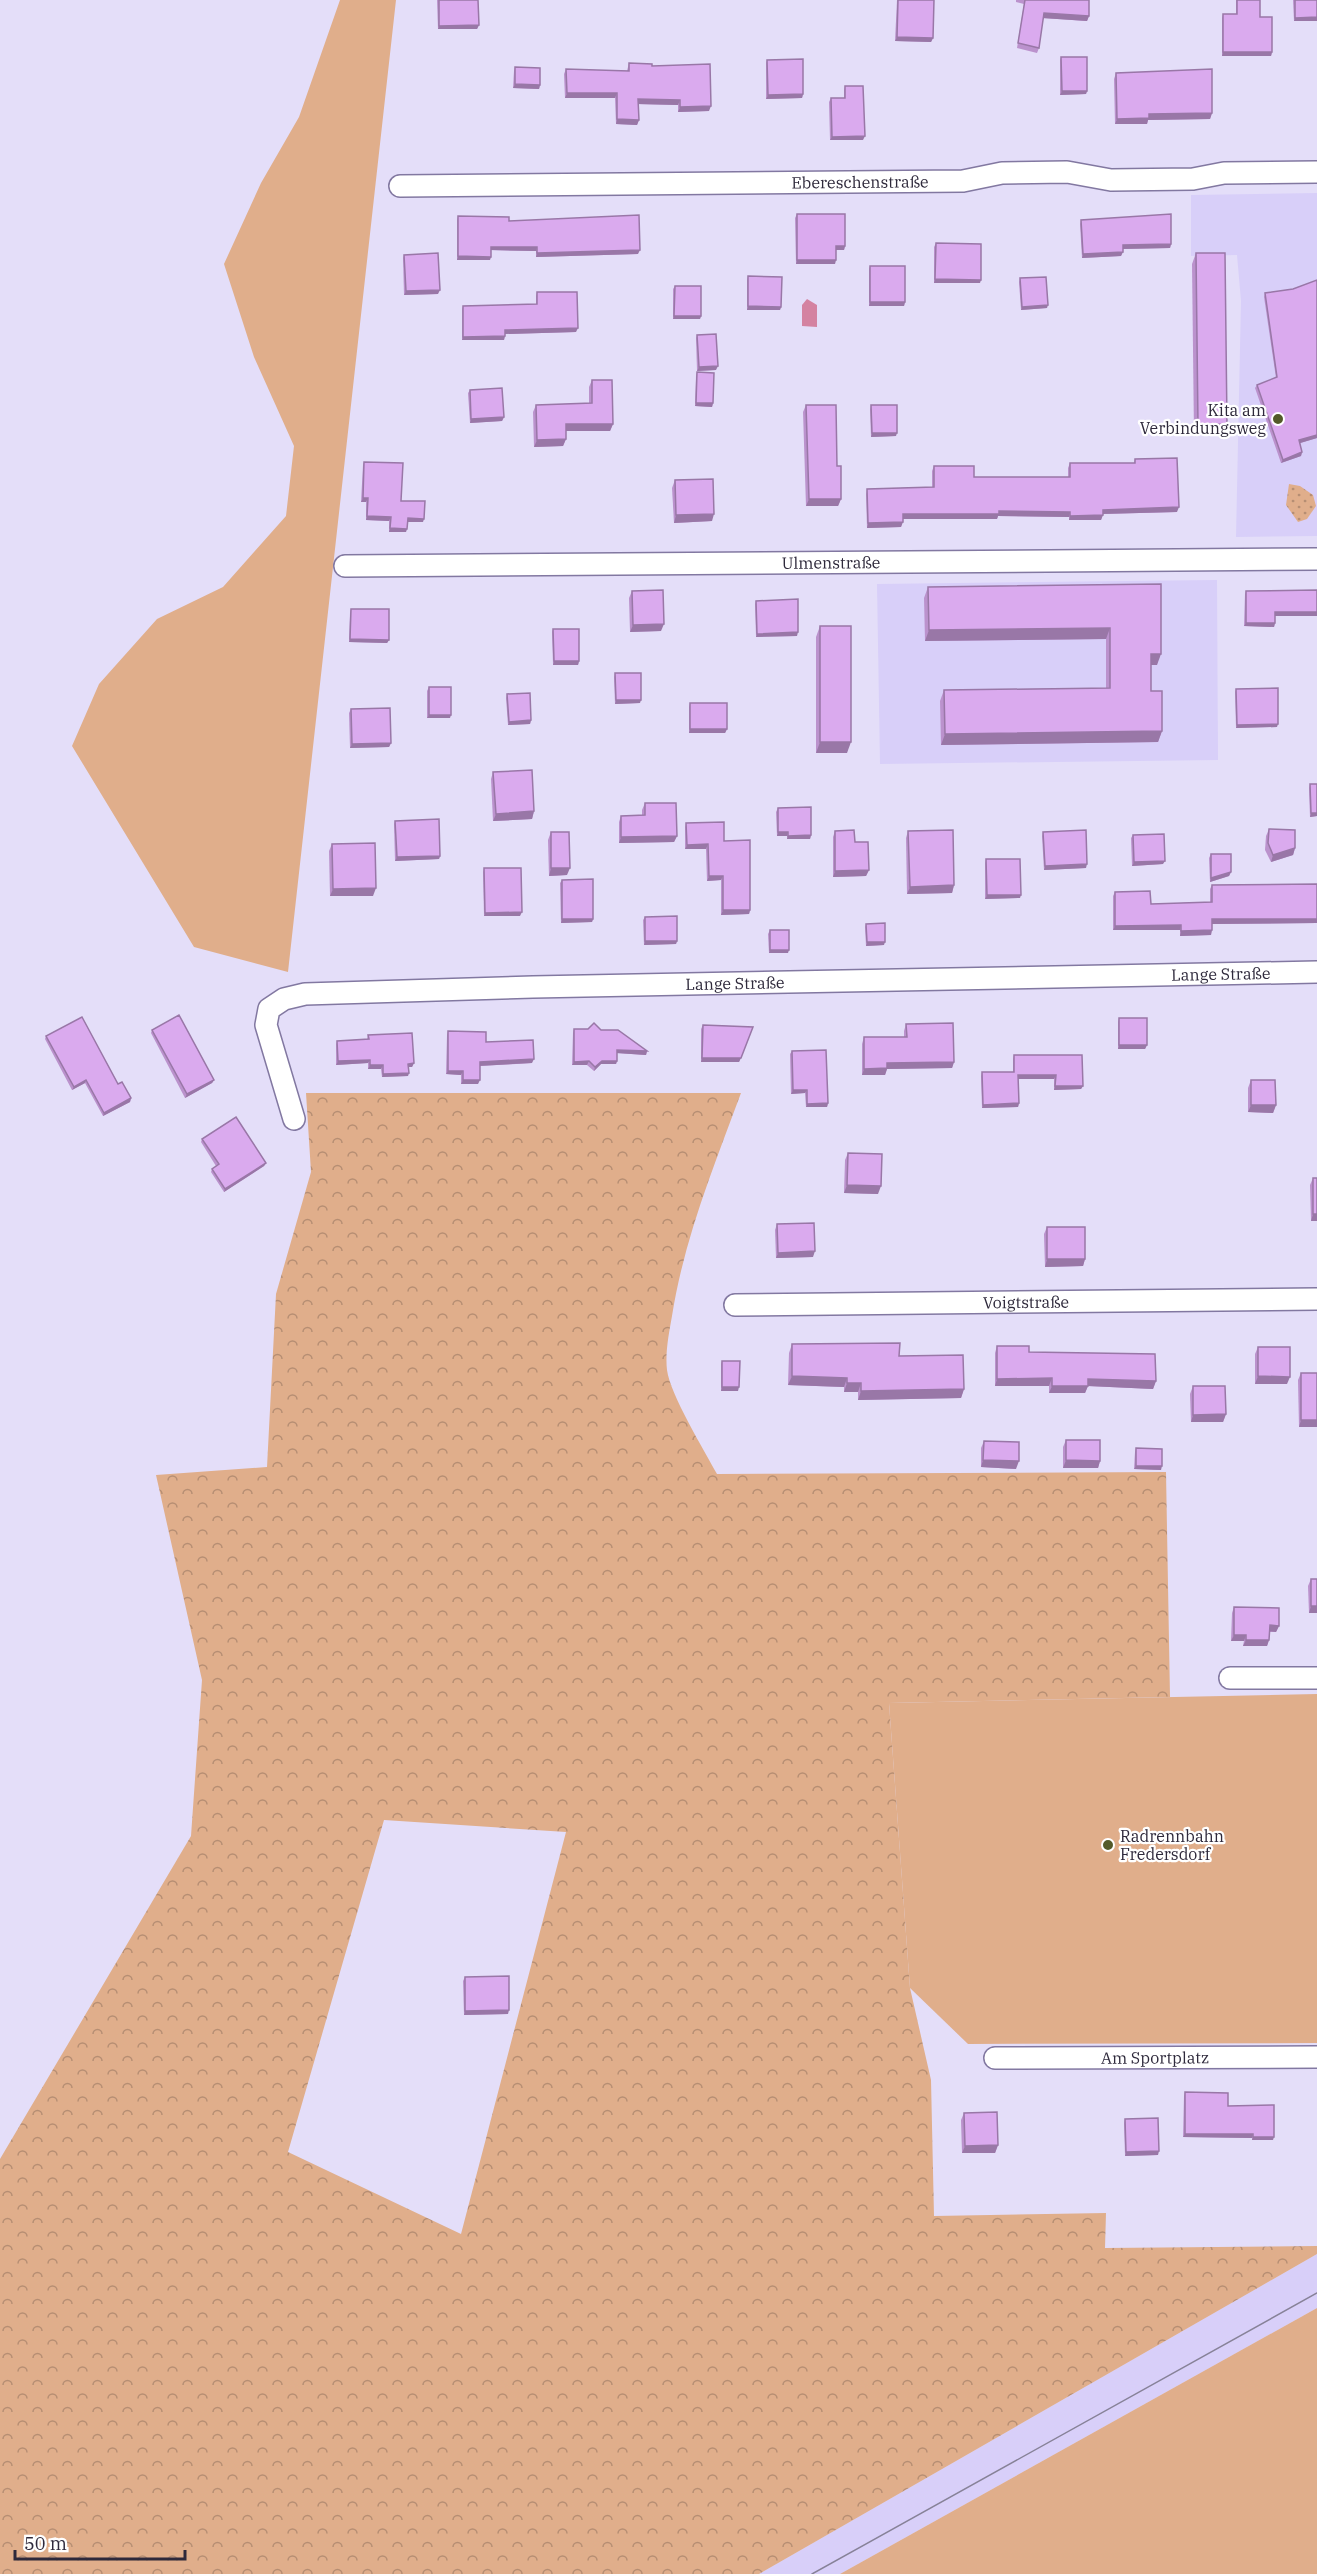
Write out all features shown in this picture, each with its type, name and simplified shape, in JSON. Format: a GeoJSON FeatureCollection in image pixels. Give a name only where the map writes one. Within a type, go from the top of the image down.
{"type":"FeatureCollection","features":[{"type":"Feature","properties":{"kind":"street","name":"Ebereschenstraße"},"geometry":{"type":"LineString","coordinates":[[400,186],[952,182],[1002,173],[1067,172],[1111,180],[1134,180],[1193,179],[1224,173],[1317,172]]}},
{"type":"Feature","properties":{"kind":"street","name":"Ulmenstraße"},"geometry":{"type":"LineString","coordinates":[[345,566],[1317,559]]}},
{"type":"Feature","properties":{"kind":"street","name":"Lange Straße"},"geometry":{"type":"LineString","coordinates":[[294,1119],[266,1025],[269,1009],[284,999],[305,994],[533,987],[1317,972]]}},
{"type":"Feature","properties":{"kind":"street","name":"Voigtstraße"},"geometry":{"type":"LineString","coordinates":[[735,1305],[1317,1299]]}},
{"type":"Feature","properties":{"kind":"street"},"geometry":{"type":"LineString","coordinates":[[1230,1677],[1317,1678]]}},
{"type":"Feature","properties":{"kind":"street","name":"Am Sportplatz"},"geometry":{"type":"LineString","coordinates":[[995,2058],[1317,2057]]}},
{"type":"Feature","properties":{"kind":"shaded area","name":"Kita am Verbindungsweg"},"geometry":{"type":"Polygon","coordinates":[[[1317,193],[1317,536],[1236,537],[1241,301],[1237,255],[1191,256],[1191,195],[1317,193]]]}},
{"type":"Feature","properties":{"kind":"shaded area"},"geometry":{"type":"Polygon","coordinates":[[[807,299],[817,305],[817,327],[802,326],[802,305],[807,299]]]}},
{"type":"Feature","properties":{"kind":"shaded area"},"geometry":{"type":"Polygon","coordinates":[[[1217,580],[1218,760],[880,764],[877,584],[1217,580]]]}},
{"type":"Feature","properties":{"kind":"shaded area"},"geometry":{"type":"Polygon","coordinates":[[[1317,2254],[1317,2308],[840,2574],[759,2574],[1317,2254]]]}},
{"type":"Feature","properties":{"kind":"green space"},"geometry":{"type":"Polygon","coordinates":[[[340,0],[396,0],[288,972],[194,947],[72,746],[99,684],[157,619],[223,587],[286,516],[294,446],[254,357],[224,264],[261,183],[299,117],[340,0]]]}},
{"type":"Feature","properties":{"kind":"green space"},"geometry":{"type":"Polygon","coordinates":[[[1289,484],[1300,486],[1313,495],[1316,506],[1307,519],[1298,522],[1286,505],[1289,484]]]}},
{"type":"Feature","properties":{"kind":"green space"},"geometry":{"type":"Polygon","coordinates":[[[306,1093],[741,1093],[692,1231],[677,1287],[667,1350],[667,1370],[674,1393],[717,1474],[1166,1472],[1170,1697],[889,1703],[910,1988],[931,2080],[934,2216],[1106,2213],[1105,2248],[1317,2246],[1317,2254],[759,2574],[0,2574],[0,2159],[191,1836],[202,1680],[156,1475],[267,1467],[276,1294],[311,1172],[306,1093]],[[384,1820],[288,2152],[461,2234],[566,1832],[384,1820]]]}},
{"type":"Feature","properties":{"kind":"green space","name":"Radrennbahn Fredersdorf"},"geometry":{"type":"Polygon","coordinates":[[[1317,1694],[1317,2043],[968,2044],[910,1988],[889,1703],[1317,1694]]]}},
{"type":"Feature","properties":{"kind":"green space"},"geometry":{"type":"Polygon","coordinates":[[[1317,2308],[1317,2574],[840,2574],[1317,2308]]]}},
{"type":"Feature","properties":{"kind":"building"},"geometry":{"type":"Polygon","coordinates":[[[439,0],[478,0],[479,25],[439,26],[439,0]]]}},
{"type":"Feature","properties":{"kind":"building"},"geometry":{"type":"Polygon","coordinates":[[[898,0],[934,0],[933,38],[897,37],[898,0]]]}},
{"type":"Feature","properties":{"kind":"building"},"geometry":{"type":"Polygon","coordinates":[[[1025,0],[1089,0],[1089,16],[1044,13],[1039,48],[1018,43],[1025,0]]]}},
{"type":"Feature","properties":{"kind":"building"},"geometry":{"type":"Polygon","coordinates":[[[1237,0],[1260,0],[1260,17],[1272,17],[1272,52],[1223,52],[1223,14],[1237,14],[1237,0]]]}},
{"type":"Feature","properties":{"kind":"building"},"geometry":{"type":"Polygon","coordinates":[[[1295,0],[1317,0],[1317,17],[1295,18],[1295,0]]]}},
{"type":"Feature","properties":{"kind":"building"},"geometry":{"type":"Polygon","coordinates":[[[1061,57],[1087,57],[1087,91],[1062,91],[1061,57]]]}},
{"type":"Feature","properties":{"kind":"building"},"geometry":{"type":"Polygon","coordinates":[[[803,59],[803,94],[768,95],[767,60],[803,59]]]}},
{"type":"Feature","properties":{"kind":"building"},"geometry":{"type":"Polygon","coordinates":[[[629,63],[652,64],[652,66],[710,64],[711,106],[680,107],[680,100],[638,99],[639,120],[617,119],[617,93],[567,93],[566,69],[629,71],[629,63]]]}},
{"type":"Feature","properties":{"kind":"building"},"geometry":{"type":"Polygon","coordinates":[[[515,67],[540,68],[540,85],[515,84],[515,67]]]}},
{"type":"Feature","properties":{"kind":"building"},"geometry":{"type":"Polygon","coordinates":[[[1212,69],[1212,113],[1149,114],[1149,118],[1117,119],[1116,73],[1212,69]]]}},
{"type":"Feature","properties":{"kind":"building"},"geometry":{"type":"Polygon","coordinates":[[[845,86],[863,86],[865,136],[832,137],[831,98],[845,98],[845,86]]]}},
{"type":"Feature","properties":{"kind":"building"},"geometry":{"type":"Polygon","coordinates":[[[797,214],[845,214],[845,246],[836,246],[836,260],[797,260],[797,214]]]}},
{"type":"Feature","properties":{"kind":"building"},"geometry":{"type":"Polygon","coordinates":[[[1171,214],[1171,244],[1123,245],[1123,252],[1083,254],[1081,220],[1171,214]]]}},
{"type":"Feature","properties":{"kind":"building"},"geometry":{"type":"Polygon","coordinates":[[[639,215],[640,250],[537,253],[537,247],[491,247],[491,257],[458,256],[458,216],[509,217],[509,221],[639,215]]]}},
{"type":"Feature","properties":{"kind":"building"},"geometry":{"type":"Polygon","coordinates":[[[936,243],[981,244],[981,280],[935,279],[936,243]]]}},
{"type":"Feature","properties":{"kind":"building"},"geometry":{"type":"Polygon","coordinates":[[[438,253],[440,290],[406,291],[404,255],[438,253]]]}},
{"type":"Feature","properties":{"kind":"building"},"geometry":{"type":"Polygon","coordinates":[[[1196,253],[1225,253],[1227,424],[1198,425],[1196,253]]]}},
{"type":"Feature","properties":{"kind":"building"},"geometry":{"type":"Polygon","coordinates":[[[870,266],[905,266],[905,302],[870,302],[870,266]]]}},
{"type":"Feature","properties":{"kind":"building"},"geometry":{"type":"Polygon","coordinates":[[[748,276],[782,277],[781,307],[748,306],[748,276]]]}},
{"type":"Feature","properties":{"kind":"building"},"geometry":{"type":"Polygon","coordinates":[[[1046,277],[1048,305],[1022,307],[1020,278],[1046,277]]]}},
{"type":"Feature","properties":{"kind":"building"},"geometry":{"type":"Polygon","coordinates":[[[1317,280],[1317,435],[1299,440],[1302,452],[1283,460],[1257,385],[1277,377],[1265,293],[1293,289],[1317,280]]]}},
{"type":"Feature","properties":{"kind":"building"},"geometry":{"type":"Polygon","coordinates":[[[675,286],[701,286],[701,316],[674,316],[675,286]]]}},
{"type":"Feature","properties":{"kind":"building"},"geometry":{"type":"Polygon","coordinates":[[[537,292],[577,292],[578,328],[505,330],[505,336],[463,337],[463,306],[537,304],[537,292]]]}},
{"type":"Feature","properties":{"kind":"building"},"geometry":{"type":"Polygon","coordinates":[[[716,334],[718,366],[699,367],[697,335],[716,334]]]}},
{"type":"Feature","properties":{"kind":"building"},"geometry":{"type":"Polygon","coordinates":[[[697,372],[714,373],[713,403],[696,403],[697,372]]]}},
{"type":"Feature","properties":{"kind":"building"},"geometry":{"type":"Polygon","coordinates":[[[592,380],[612,380],[613,424],[566,424],[566,439],[537,440],[536,405],[592,403],[592,380]]]}},
{"type":"Feature","properties":{"kind":"building"},"geometry":{"type":"Polygon","coordinates":[[[502,388],[504,417],[471,419],[470,390],[502,388]]]}},
{"type":"Feature","properties":{"kind":"building"},"geometry":{"type":"Polygon","coordinates":[[[806,405],[836,405],[837,466],[841,466],[841,499],[809,499],[806,405]]]}},
{"type":"Feature","properties":{"kind":"building"},"geometry":{"type":"Polygon","coordinates":[[[871,405],[897,405],[897,433],[872,433],[871,405]]]}},
{"type":"Feature","properties":{"kind":"building"},"geometry":{"type":"Polygon","coordinates":[[[1177,458],[1179,507],[1103,510],[1103,515],[1070,516],[1070,512],[999,511],[999,514],[903,514],[903,522],[868,523],[867,489],[934,487],[934,466],[974,466],[974,477],[1070,477],[1070,463],[1135,463],[1135,459],[1177,458]]]}},
{"type":"Feature","properties":{"kind":"building"},"geometry":{"type":"Polygon","coordinates":[[[364,462],[403,463],[401,501],[425,501],[424,519],[408,518],[407,529],[390,528],[391,517],[367,516],[368,498],[363,498],[364,462]]]}},
{"type":"Feature","properties":{"kind":"building"},"geometry":{"type":"Polygon","coordinates":[[[713,479],[714,514],[676,515],[675,480],[713,479]]]}},
{"type":"Feature","properties":{"kind":"building"},"geometry":{"type":"Polygon","coordinates":[[[1161,584],[1161,654],[1151,654],[1151,691],[1162,691],[1162,731],[945,734],[944,690],[1110,688],[1110,628],[929,630],[928,587],[1161,584]]]}},
{"type":"Feature","properties":{"kind":"building"},"geometry":{"type":"Polygon","coordinates":[[[663,590],[664,624],[633,625],[632,591],[663,590]]]}},
{"type":"Feature","properties":{"kind":"building"},"geometry":{"type":"Polygon","coordinates":[[[1317,590],[1317,612],[1275,612],[1275,623],[1246,623],[1246,591],[1317,590]]]}},
{"type":"Feature","properties":{"kind":"building"},"geometry":{"type":"Polygon","coordinates":[[[798,599],[798,632],[757,634],[756,601],[798,599]]]}},
{"type":"Feature","properties":{"kind":"building"},"geometry":{"type":"Polygon","coordinates":[[[351,609],[389,609],[389,640],[350,639],[351,609]]]}},
{"type":"Feature","properties":{"kind":"building"},"geometry":{"type":"Polygon","coordinates":[[[820,626],[851,626],[851,742],[820,742],[820,626]]]}},
{"type":"Feature","properties":{"kind":"building"},"geometry":{"type":"Polygon","coordinates":[[[553,629],[579,629],[579,661],[554,661],[553,629]]]}},
{"type":"Feature","properties":{"kind":"building"},"geometry":{"type":"Polygon","coordinates":[[[615,673],[641,673],[641,700],[616,700],[615,673]]]}},
{"type":"Feature","properties":{"kind":"building"},"geometry":{"type":"Polygon","coordinates":[[[429,687],[451,687],[451,715],[429,715],[429,687]]]}},
{"type":"Feature","properties":{"kind":"building"},"geometry":{"type":"Polygon","coordinates":[[[1278,688],[1278,724],[1237,725],[1236,689],[1278,688]]]}},
{"type":"Feature","properties":{"kind":"building"},"geometry":{"type":"Polygon","coordinates":[[[530,693],[531,720],[509,722],[507,694],[530,693]]]}},
{"type":"Feature","properties":{"kind":"building"},"geometry":{"type":"Polygon","coordinates":[[[690,703],[727,703],[727,729],[690,729],[690,703]]]}},
{"type":"Feature","properties":{"kind":"building"},"geometry":{"type":"Polygon","coordinates":[[[390,708],[391,743],[352,744],[351,709],[390,708]]]}},
{"type":"Feature","properties":{"kind":"building"},"geometry":{"type":"Polygon","coordinates":[[[532,770],[534,811],[496,814],[493,772],[532,770]]]}},
{"type":"Feature","properties":{"kind":"building"},"geometry":{"type":"Polygon","coordinates":[[[1310,784],[1317,784],[1317,813],[1311,813],[1310,784]]]}},
{"type":"Feature","properties":{"kind":"building"},"geometry":{"type":"Polygon","coordinates":[[[645,803],[676,803],[677,836],[621,837],[621,816],[645,815],[645,803]]]}},
{"type":"Feature","properties":{"kind":"building"},"geometry":{"type":"Polygon","coordinates":[[[811,807],[811,835],[788,836],[788,832],[778,832],[778,808],[811,807]]]}},
{"type":"Feature","properties":{"kind":"building"},"geometry":{"type":"Polygon","coordinates":[[[439,819],[440,856],[397,857],[395,821],[439,819]]]}},
{"type":"Feature","properties":{"kind":"building"},"geometry":{"type":"Polygon","coordinates":[[[724,822],[724,841],[750,840],[750,910],[723,910],[723,876],[709,876],[708,844],[687,845],[686,823],[724,822]]]}},
{"type":"Feature","properties":{"kind":"building"},"geometry":{"type":"Polygon","coordinates":[[[1269,829],[1295,830],[1295,848],[1273,855],[1268,843],[1269,829]]]}},
{"type":"Feature","properties":{"kind":"building"},"geometry":{"type":"Polygon","coordinates":[[[854,830],[855,842],[868,842],[869,870],[835,871],[835,831],[854,830]]]}},
{"type":"Feature","properties":{"kind":"building"},"geometry":{"type":"Polygon","coordinates":[[[953,830],[954,885],[910,887],[908,831],[953,830]]]}},
{"type":"Feature","properties":{"kind":"building"},"geometry":{"type":"Polygon","coordinates":[[[1086,830],[1087,864],[1045,866],[1043,832],[1086,830]]]}},
{"type":"Feature","properties":{"kind":"building"},"geometry":{"type":"Polygon","coordinates":[[[551,832],[569,832],[570,868],[551,868],[551,832]]]}},
{"type":"Feature","properties":{"kind":"building"},"geometry":{"type":"Polygon","coordinates":[[[1164,834],[1165,861],[1134,862],[1133,835],[1164,834]]]}},
{"type":"Feature","properties":{"kind":"building"},"geometry":{"type":"Polygon","coordinates":[[[375,843],[376,888],[333,889],[332,844],[375,843]]]}},
{"type":"Feature","properties":{"kind":"building"},"geometry":{"type":"Polygon","coordinates":[[[1211,854],[1231,854],[1231,872],[1211,878],[1211,854]]]}},
{"type":"Feature","properties":{"kind":"building"},"geometry":{"type":"Polygon","coordinates":[[[986,859],[1020,859],[1021,895],[987,895],[986,859]]]}},
{"type":"Feature","properties":{"kind":"building"},"geometry":{"type":"Polygon","coordinates":[[[484,868],[521,868],[522,912],[485,913],[484,868]]]}},
{"type":"Feature","properties":{"kind":"building"},"geometry":{"type":"Polygon","coordinates":[[[593,879],[593,919],[562,919],[562,880],[593,879]]]}},
{"type":"Feature","properties":{"kind":"building"},"geometry":{"type":"Polygon","coordinates":[[[1317,884],[1317,919],[1212,919],[1212,930],[1181,931],[1181,925],[1115,926],[1115,892],[1150,891],[1151,904],[1212,902],[1212,885],[1317,884]]]}},
{"type":"Feature","properties":{"kind":"building"},"geometry":{"type":"Polygon","coordinates":[[[677,916],[677,941],[645,941],[645,917],[677,916]]]}},
{"type":"Feature","properties":{"kind":"building"},"geometry":{"type":"Polygon","coordinates":[[[885,923],[885,942],[867,942],[866,924],[885,923]]]}},
{"type":"Feature","properties":{"kind":"building"},"geometry":{"type":"Polygon","coordinates":[[[770,930],[789,930],[789,950],[770,950],[770,930]]]}},
{"type":"Feature","properties":{"kind":"building"},"geometry":{"type":"Polygon","coordinates":[[[179,1015],[214,1080],[187,1094],[152,1030],[179,1015]]]}},
{"type":"Feature","properties":{"kind":"building"},"geometry":{"type":"Polygon","coordinates":[[[82,1017],[118,1084],[122,1082],[131,1098],[104,1113],[86,1080],[74,1087],[46,1036],[82,1017]]]}},
{"type":"Feature","properties":{"kind":"building"},"geometry":{"type":"Polygon","coordinates":[[[1119,1018],[1147,1018],[1147,1045],[1119,1045],[1119,1018]]]}},
{"type":"Feature","properties":{"kind":"building"},"geometry":{"type":"Polygon","coordinates":[[[594,1023],[601,1030],[618,1030],[647,1051],[617,1050],[617,1061],[602,1061],[595,1067],[589,1061],[574,1062],[574,1029],[588,1029],[594,1023]]]}},
{"type":"Feature","properties":{"kind":"building"},"geometry":{"type":"Polygon","coordinates":[[[953,1023],[954,1062],[887,1063],[887,1068],[864,1069],[864,1037],[907,1037],[906,1024],[953,1023]]]}},
{"type":"Feature","properties":{"kind":"building"},"geometry":{"type":"Polygon","coordinates":[[[703,1025],[753,1027],[741,1058],[702,1058],[703,1025]]]}},
{"type":"Feature","properties":{"kind":"building"},"geometry":{"type":"Polygon","coordinates":[[[448,1031],[486,1032],[486,1042],[533,1040],[534,1059],[480,1062],[480,1080],[463,1080],[463,1071],[448,1071],[448,1031]]]}},
{"type":"Feature","properties":{"kind":"building"},"geometry":{"type":"Polygon","coordinates":[[[412,1033],[414,1063],[408,1064],[409,1073],[383,1074],[383,1065],[370,1065],[370,1060],[338,1061],[337,1041],[369,1039],[368,1035],[412,1033]]]}},
{"type":"Feature","properties":{"kind":"building"},"geometry":{"type":"Polygon","coordinates":[[[826,1050],[828,1103],[807,1104],[807,1090],[793,1090],[792,1051],[826,1050]]]}},
{"type":"Feature","properties":{"kind":"building"},"geometry":{"type":"Polygon","coordinates":[[[1014,1055],[1082,1055],[1083,1086],[1055,1086],[1056,1075],[1018,1075],[1019,1103],[983,1105],[982,1072],[1014,1072],[1014,1055]]]}},
{"type":"Feature","properties":{"kind":"building"},"geometry":{"type":"Polygon","coordinates":[[[1251,1080],[1275,1080],[1276,1105],[1251,1105],[1251,1080]]]}},
{"type":"Feature","properties":{"kind":"building"},"geometry":{"type":"Polygon","coordinates":[[[236,1117],[266,1163],[225,1189],[212,1169],[219,1164],[202,1139],[236,1117]]]}},
{"type":"Feature","properties":{"kind":"building"},"geometry":{"type":"Polygon","coordinates":[[[848,1153],[882,1154],[881,1186],[847,1185],[848,1153]]]}},
{"type":"Feature","properties":{"kind":"building"},"geometry":{"type":"Polygon","coordinates":[[[1313,1178],[1317,1178],[1317,1214],[1313,1214],[1313,1178]]]}},
{"type":"Feature","properties":{"kind":"building"},"geometry":{"type":"Polygon","coordinates":[[[814,1223],[815,1251],[778,1253],[777,1224],[814,1223]]]}},
{"type":"Feature","properties":{"kind":"building"},"geometry":{"type":"Polygon","coordinates":[[[1047,1227],[1085,1227],[1085,1259],[1047,1259],[1047,1227]]]}},
{"type":"Feature","properties":{"kind":"building"},"geometry":{"type":"Polygon","coordinates":[[[900,1343],[899,1356],[963,1355],[964,1389],[861,1391],[861,1383],[847,1383],[847,1378],[792,1376],[792,1344],[900,1343]]]}},
{"type":"Feature","properties":{"kind":"building"},"geometry":{"type":"Polygon","coordinates":[[[997,1346],[1029,1346],[1029,1352],[1155,1354],[1156,1381],[1088,1379],[1088,1386],[1052,1386],[1052,1378],[997,1379],[997,1346]]]}},
{"type":"Feature","properties":{"kind":"building"},"geometry":{"type":"Polygon","coordinates":[[[1258,1347],[1290,1347],[1290,1377],[1258,1376],[1258,1347]]]}},
{"type":"Feature","properties":{"kind":"building"},"geometry":{"type":"Polygon","coordinates":[[[722,1361],[740,1361],[739,1387],[722,1387],[722,1361]]]}},
{"type":"Feature","properties":{"kind":"building"},"geometry":{"type":"Polygon","coordinates":[[[1301,1373],[1317,1373],[1317,1420],[1301,1420],[1301,1373]]]}},
{"type":"Feature","properties":{"kind":"building"},"geometry":{"type":"Polygon","coordinates":[[[1193,1386],[1225,1386],[1226,1414],[1193,1415],[1193,1386]]]}},
{"type":"Feature","properties":{"kind":"building"},"geometry":{"type":"Polygon","coordinates":[[[1066,1440],[1100,1440],[1100,1461],[1066,1460],[1066,1440]]]}},
{"type":"Feature","properties":{"kind":"building"},"geometry":{"type":"Polygon","coordinates":[[[984,1441],[1019,1442],[1019,1461],[983,1460],[984,1441]]]}},
{"type":"Feature","properties":{"kind":"building"},"geometry":{"type":"Polygon","coordinates":[[[1136,1448],[1162,1449],[1162,1466],[1136,1466],[1136,1448]]]}},
{"type":"Feature","properties":{"kind":"building"},"geometry":{"type":"Polygon","coordinates":[[[1311,1579],[1317,1579],[1317,1606],[1311,1606],[1311,1579]]]}},
{"type":"Feature","properties":{"kind":"building"},"geometry":{"type":"Polygon","coordinates":[[[1234,1607],[1279,1608],[1279,1626],[1270,1625],[1269,1640],[1246,1640],[1246,1635],[1234,1635],[1234,1607]]]}},
{"type":"Feature","properties":{"kind":"building"},"geometry":{"type":"Polygon","coordinates":[[[509,1976],[509,2010],[465,2011],[465,1977],[509,1976]]]}},
{"type":"Feature","properties":{"kind":"building"},"geometry":{"type":"Polygon","coordinates":[[[1185,2092],[1228,2093],[1228,2106],[1274,2105],[1274,2137],[1253,2137],[1253,2134],[1185,2134],[1185,2092]]]}},
{"type":"Feature","properties":{"kind":"building"},"geometry":{"type":"Polygon","coordinates":[[[997,2112],[998,2145],[965,2146],[964,2113],[997,2112]]]}},
{"type":"Feature","properties":{"kind":"building"},"geometry":{"type":"Polygon","coordinates":[[[1158,2118],[1159,2151],[1126,2152],[1125,2119],[1158,2118]]]}},
{"type":"Feature","properties":{"kind":"tram line"},"geometry":{"type":"LineString","coordinates":[[812,2574],[1317,2293]]}},
{"type":"Feature","properties":{"kind":"place","name":"Kita am Verbindungsweg"},"geometry":{"type":"Point","coordinates":[1278,419]}},
{"type":"Feature","properties":{"kind":"place","name":"Radrennbahn Fredersdorf"},"geometry":{"type":"Point","coordinates":[1108,1845]}}]}
